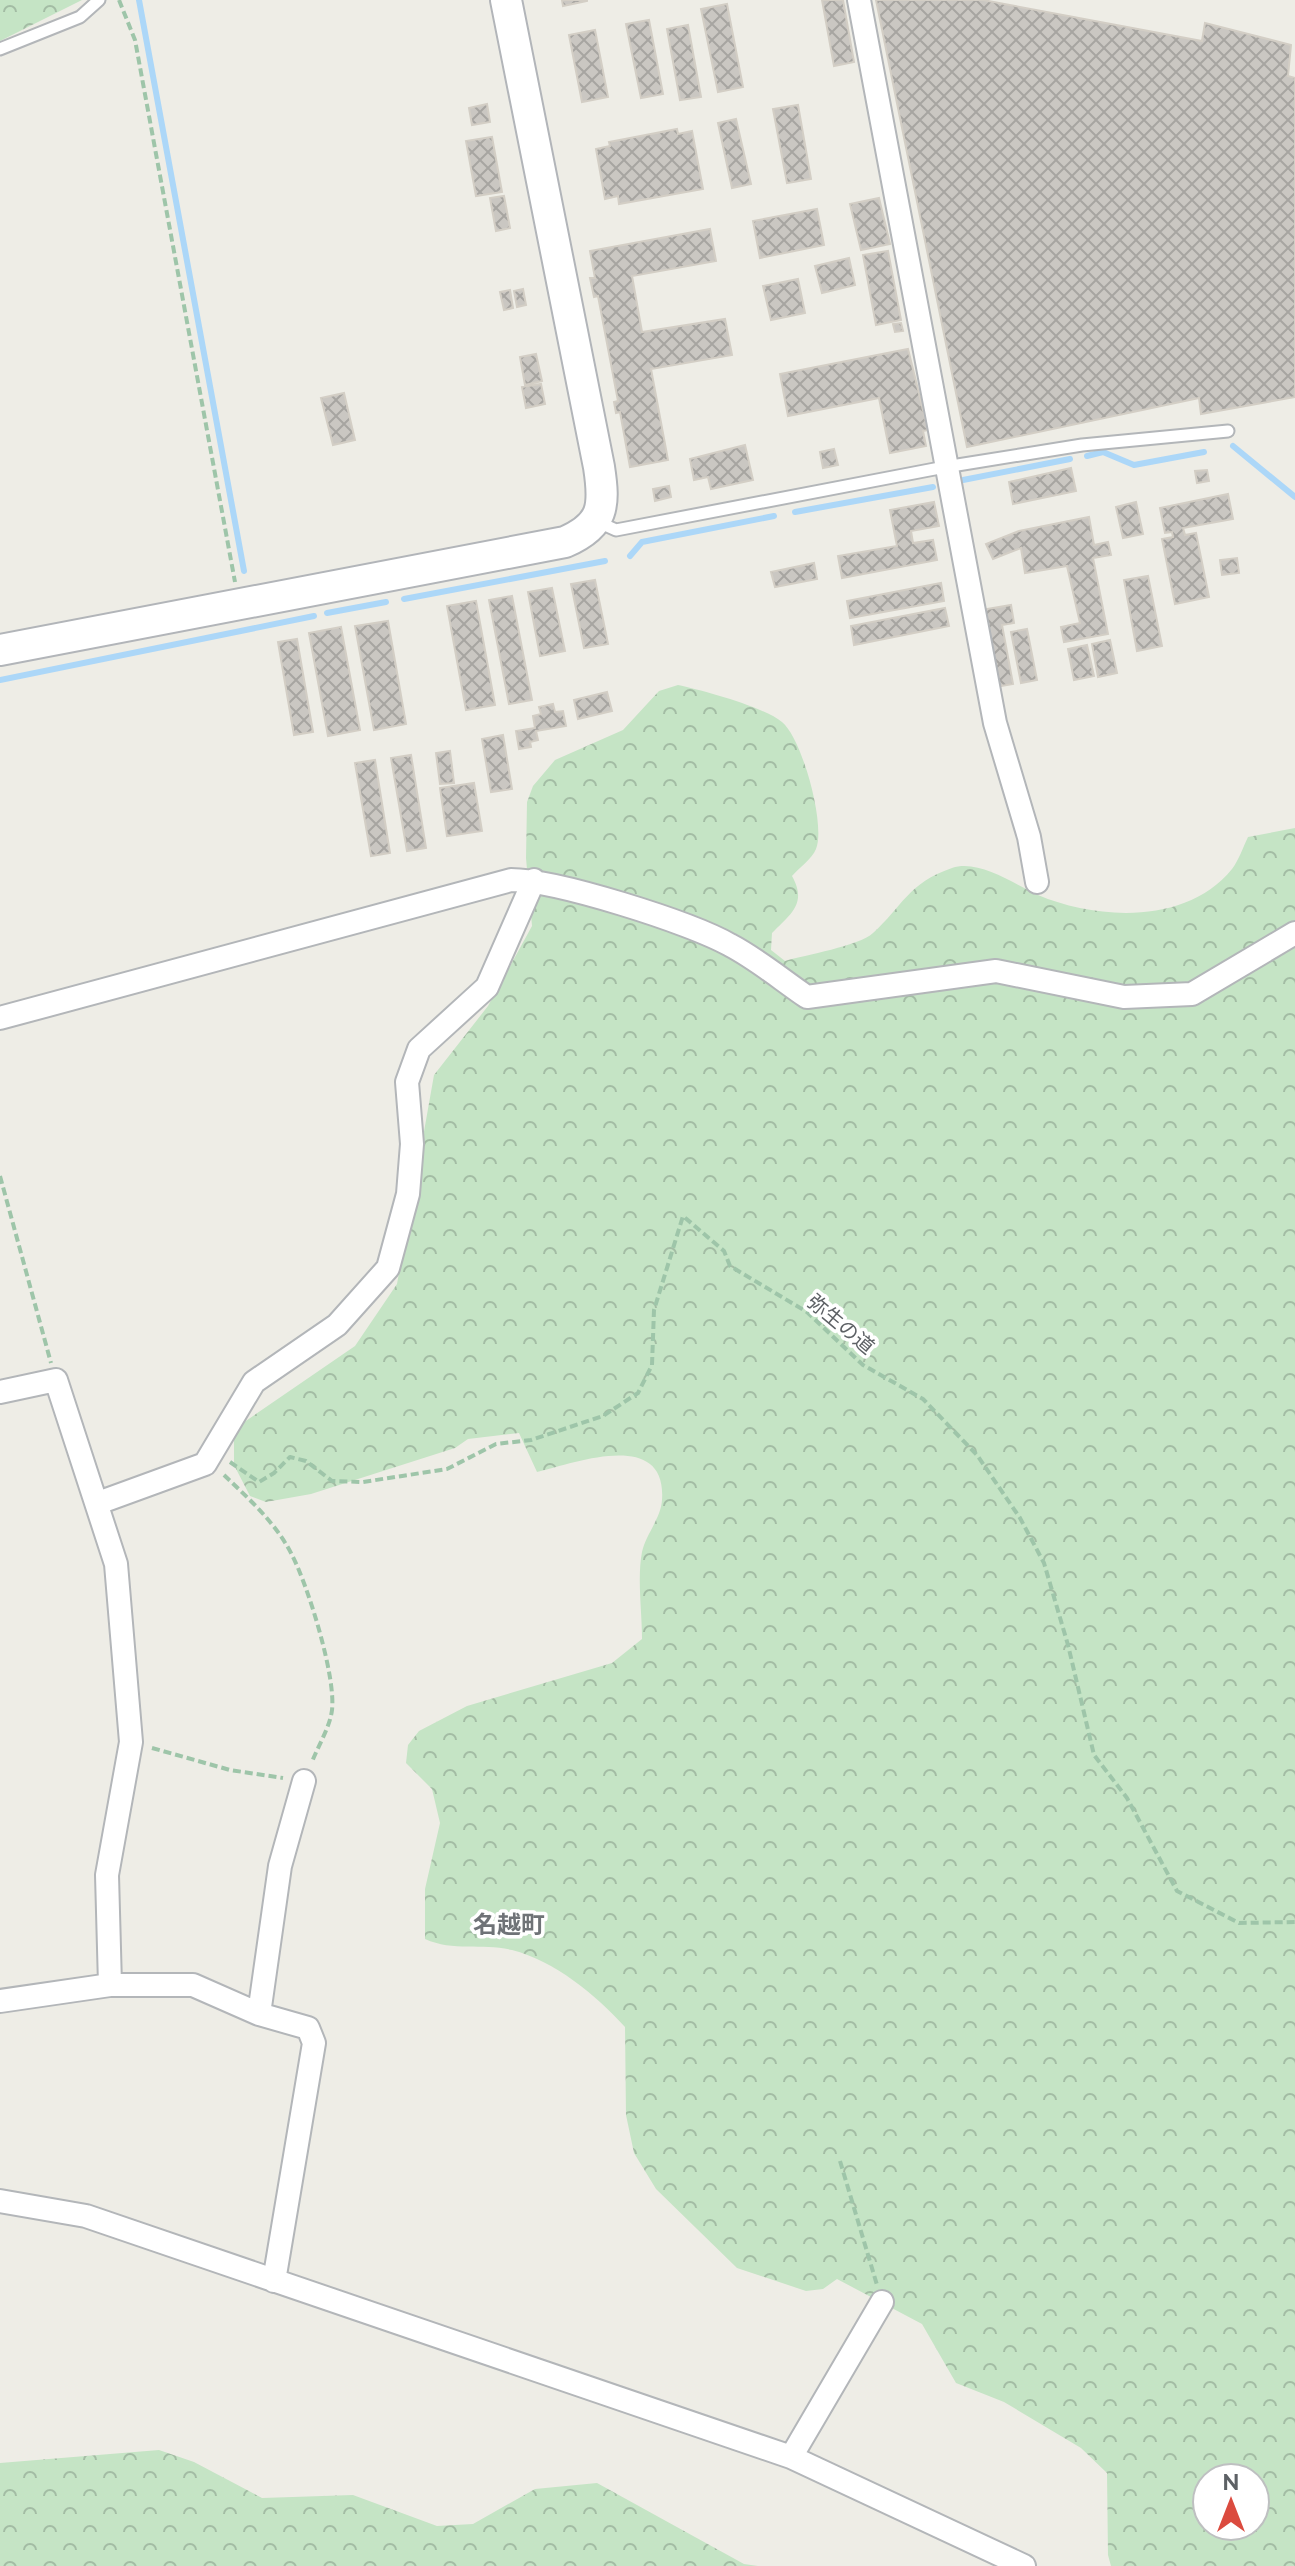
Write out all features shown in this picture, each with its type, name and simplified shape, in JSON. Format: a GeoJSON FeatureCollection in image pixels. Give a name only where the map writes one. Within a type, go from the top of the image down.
{"type":"FeatureCollection","features":[{"type":"Feature","properties":{"kind":"street"},"geometry":{"type":"LineString","coordinates":[[0,650],[565,542],[583,534],[596,521],[601,509],[599,467],[506,0]]}},
{"type":"Feature","properties":{"kind":"street"},"geometry":{"type":"LineString","coordinates":[[859,0],[995,723],[1029,837],[1037,882]]}},
{"type":"Feature","properties":{"kind":"street"},"geometry":{"type":"LineString","coordinates":[[0,1018],[511,880],[534,880],[668,921],[729,944],[807,997],[996,971],[1124,997],[1192,994],[1295,933]]}},
{"type":"Feature","properties":{"kind":"street"},"geometry":{"type":"LineString","coordinates":[[98,1503],[205,1464],[254,1382],[337,1325],[388,1268],[408,1194],[412,1144],[407,1082],[419,1049],[487,987],[534,880]]}},
{"type":"Feature","properties":{"kind":"street"},"geometry":{"type":"LineString","coordinates":[[0,1392],[56,1380],[116,1564],[131,1742],[107,1875],[110,1985]]}},
{"type":"Feature","properties":{"kind":"street"},"geometry":{"type":"LineString","coordinates":[[259,2014],[280,1866],[304,1781]]}},
{"type":"Feature","properties":{"kind":"street"},"geometry":{"type":"LineString","coordinates":[[0,2001],[110,1985],[193,1985],[259,2014],[308,2028],[314,2043],[274,2281]]}},
{"type":"Feature","properties":{"kind":"street"},"geometry":{"type":"LineString","coordinates":[[0,2201],[86,2216],[791,2457],[1024,2566]]}},
{"type":"Feature","properties":{"kind":"street"},"geometry":{"type":"LineString","coordinates":[[791,2457],[882,2302]]}},
{"type":"Feature","properties":{"kind":"lane"},"geometry":{"type":"LineString","coordinates":[[0,49],[80,17],[99,0]]}},
{"type":"Feature","properties":{"kind":"lane"},"geometry":{"type":"LineString","coordinates":[[596,521],[616,530],[945,467],[1082,445],[1228,431]]}},
{"type":"Feature","properties":{"kind":"path"},"geometry":{"type":"LineString","coordinates":[[119,0],[135,40],[239,604]]}},
{"type":"Feature","properties":{"kind":"path"},"geometry":{"type":"LineString","coordinates":[[0,1176],[56,1380]]}},
{"type":"Feature","properties":{"kind":"path","name":"弥生の道"},"geometry":{"type":"LineString","coordinates":[[211,1454],[259,1482],[274,1473],[290,1457],[306,1461],[332,1481],[363,1482],[447,1469],[496,1444],[531,1440],[603,1416],[638,1393],[652,1365],[654,1310],[683,1216],[724,1251],[730,1266],[807,1312],[863,1365],[923,1399],[977,1455],[1020,1518],[1044,1563],[1094,1755],[1127,1798],[1177,1891],[1239,1923],[1295,1922]]}},
{"type":"Feature","properties":{"kind":"path"},"geometry":{"type":"LineString","coordinates":[[131,1742],[230,1770],[304,1781],[332,1712],[331,1684],[323,1645],[293,1556],[268,1518],[211,1454]]}},
{"type":"Feature","properties":{"kind":"path"},"geometry":{"type":"LineString","coordinates":[[840,2161],[882,2302]]}},
{"type":"Feature","properties":{"kind":"green space"},"geometry":{"type":"Polygon","coordinates":[[[0,0],[82,0],[0,41],[0,0]]]}},
{"type":"Feature","properties":{"kind":"green space"},"geometry":{"type":"Polygon","coordinates":[[[678,685],[748,705],[773,716],[790,731],[810,782],[818,837],[814,853],[792,876],[798,901],[772,933],[771,950],[785,961],[866,938],[915,888],[952,868],[962,866],[985,870],[1061,903],[1113,913],[1140,912],[1191,900],[1213,887],[1232,869],[1248,837],[1295,828],[1295,2566],[1111,2566],[1108,2555],[1107,2473],[1081,2448],[1004,2402],[956,2383],[922,2324],[837,2279],[823,2289],[806,2291],[737,2268],[656,2189],[634,2153],[626,2115],[625,2027],[601,2003],[559,1971],[528,1955],[501,1948],[447,1945],[425,1939],[425,1889],[440,1823],[432,1789],[406,1763],[408,1745],[419,1731],[467,1706],[612,1663],[642,1639],[642,1552],[662,1500],[660,1478],[650,1464],[635,1457],[616,1456],[573,1462],[537,1472],[519,1433],[468,1439],[455,1448],[311,1494],[266,1502],[250,1496],[234,1465],[234,1429],[355,1346],[397,1284],[434,1075],[488,1006],[532,926],[526,858],[527,802],[533,786],[555,760],[623,730],[659,691],[678,685]]]}},
{"type":"Feature","properties":{"kind":"green space"},"geometry":{"type":"Polygon","coordinates":[[[159,2450],[194,2462],[262,2498],[353,2495],[437,2526],[473,2524],[535,2489],[597,2483],[744,2564],[758,2566],[0,2566],[0,2463],[159,2450]]]}},
{"type":"Feature","properties":{"kind":"building"},"geometry":{"type":"Polygon","coordinates":[[[562,0],[587,0],[587,1],[563,6],[562,0]]]}},
{"type":"Feature","properties":{"kind":"building"},"geometry":{"type":"Polygon","coordinates":[[[822,0],[843,0],[854,62],[834,66],[822,0]]]}},
{"type":"Feature","properties":{"kind":"building"},"geometry":{"type":"Polygon","coordinates":[[[876,0],[983,0],[1202,41],[1205,23],[1291,45],[1288,76],[1295,78],[1295,397],[1201,414],[1199,398],[967,447],[876,0]]]}},
{"type":"Feature","properties":{"kind":"building"},"geometry":{"type":"Polygon","coordinates":[[[727,4],[743,87],[718,92],[701,9],[727,4]]]}},
{"type":"Feature","properties":{"kind":"building"},"geometry":{"type":"Polygon","coordinates":[[[649,20],[663,94],[641,98],[626,24],[649,20]]]}},
{"type":"Feature","properties":{"kind":"building"},"geometry":{"type":"Polygon","coordinates":[[[688,25],[701,97],[680,100],[667,29],[688,25]]]}},
{"type":"Feature","properties":{"kind":"building"},"geometry":{"type":"Polygon","coordinates":[[[595,30],[608,97],[582,102],[569,35],[595,30]]]}},
{"type":"Feature","properties":{"kind":"building"},"geometry":{"type":"Polygon","coordinates":[[[487,104],[490,122],[472,125],[469,108],[487,104]]]}},
{"type":"Feature","properties":{"kind":"building"},"geometry":{"type":"Polygon","coordinates":[[[798,105],[811,179],[787,183],[773,109],[798,105]]]}},
{"type":"Feature","properties":{"kind":"building"},"geometry":{"type":"Polygon","coordinates":[[[736,119],[751,184],[732,188],[718,123],[736,119]]]}},
{"type":"Feature","properties":{"kind":"building"},"geometry":{"type":"Polygon","coordinates":[[[677,129],[678,134],[692,131],[703,189],[619,204],[618,196],[605,199],[596,149],[610,146],[609,142],[677,129]]]}},
{"type":"Feature","properties":{"kind":"building"},"geometry":{"type":"Polygon","coordinates":[[[492,137],[502,192],[476,196],[466,141],[492,137]]]}},
{"type":"Feature","properties":{"kind":"building"},"geometry":{"type":"Polygon","coordinates":[[[504,196],[510,228],[496,231],[490,198],[504,196]]]}},
{"type":"Feature","properties":{"kind":"building"},"geometry":{"type":"Polygon","coordinates":[[[879,198],[890,244],[861,250],[850,204],[879,198]]]}},
{"type":"Feature","properties":{"kind":"building"},"geometry":{"type":"Polygon","coordinates":[[[817,209],[824,245],[760,258],[753,221],[817,209]]]}},
{"type":"Feature","properties":{"kind":"building"},"geometry":{"type":"Polygon","coordinates":[[[710,229],[716,261],[632,276],[642,332],[725,319],[732,355],[651,369],[668,460],[630,467],[620,412],[616,413],[614,402],[618,401],[598,296],[594,297],[590,278],[595,278],[590,251],[710,229]]]}},
{"type":"Feature","properties":{"kind":"building"},"geometry":{"type":"Polygon","coordinates":[[[888,251],[901,320],[876,325],[863,255],[888,251]]]}},
{"type":"Feature","properties":{"kind":"building"},"geometry":{"type":"Polygon","coordinates":[[[849,258],[855,285],[822,293],[815,266],[849,258]]]}},
{"type":"Feature","properties":{"kind":"building"},"geometry":{"type":"Polygon","coordinates":[[[798,279],[805,313],[771,320],[763,286],[798,279]]]}},
{"type":"Feature","properties":{"kind":"building"},"geometry":{"type":"Polygon","coordinates":[[[523,289],[526,305],[517,307],[514,291],[523,289]]]}},
{"type":"Feature","properties":{"kind":"building"},"geometry":{"type":"Polygon","coordinates":[[[510,290],[513,308],[504,310],[500,292],[510,290]]]}},
{"type":"Feature","properties":{"kind":"building"},"geometry":{"type":"Polygon","coordinates":[[[901,323],[903,331],[895,332],[893,324],[901,323]]]}},
{"type":"Feature","properties":{"kind":"building"},"geometry":{"type":"Polygon","coordinates":[[[908,349],[928,430],[923,431],[926,446],[890,453],[879,398],[788,416],[780,374],[908,349]]]}},
{"type":"Feature","properties":{"kind":"building"},"geometry":{"type":"Polygon","coordinates":[[[536,354],[542,381],[525,385],[520,357],[536,354]]]}},
{"type":"Feature","properties":{"kind":"building"},"geometry":{"type":"Polygon","coordinates":[[[541,384],[545,404],[526,408],[522,387],[541,384]]]}},
{"type":"Feature","properties":{"kind":"building"},"geometry":{"type":"Polygon","coordinates":[[[344,393],[355,440],[333,445],[321,398],[344,393]]]}},
{"type":"Feature","properties":{"kind":"building"},"geometry":{"type":"Polygon","coordinates":[[[745,445],[753,480],[711,489],[708,477],[694,480],[690,459],[745,445]]]}},
{"type":"Feature","properties":{"kind":"building"},"geometry":{"type":"Polygon","coordinates":[[[834,449],[838,465],[823,468],[820,452],[834,449]]]}},
{"type":"Feature","properties":{"kind":"building"},"geometry":{"type":"Polygon","coordinates":[[[1071,468],[1076,491],[1013,504],[1009,482],[1071,468]]]}},
{"type":"Feature","properties":{"kind":"building"},"geometry":{"type":"Polygon","coordinates":[[[1207,470],[1209,481],[1197,483],[1195,471],[1207,470]]]}},
{"type":"Feature","properties":{"kind":"building"},"geometry":{"type":"Polygon","coordinates":[[[669,486],[671,497],[655,501],[653,489],[669,486]]]}},
{"type":"Feature","properties":{"kind":"building"},"geometry":{"type":"Polygon","coordinates":[[[1228,494],[1233,519],[1183,528],[1185,535],[1196,533],[1209,597],[1175,604],[1162,539],[1173,537],[1172,532],[1165,533],[1160,508],[1228,494]]]}},
{"type":"Feature","properties":{"kind":"building"},"geometry":{"type":"Polygon","coordinates":[[[934,502],[939,526],[911,531],[913,543],[933,540],[937,560],[842,578],[838,556],[897,546],[890,510],[934,502]]]}},
{"type":"Feature","properties":{"kind":"building"},"geometry":{"type":"Polygon","coordinates":[[[1136,502],[1143,534],[1123,538],[1116,507],[1136,502]]]}},
{"type":"Feature","properties":{"kind":"building"},"geometry":{"type":"Polygon","coordinates":[[[1089,517],[1094,545],[1108,542],[1111,555],[1093,558],[1108,634],[1064,642],[1061,627],[1080,623],[1067,566],[1025,573],[1021,548],[993,559],[986,544],[1019,531],[1089,517]]]}},
{"type":"Feature","properties":{"kind":"building"},"geometry":{"type":"Polygon","coordinates":[[[1237,558],[1239,573],[1222,575],[1220,560],[1237,558]]]}},
{"type":"Feature","properties":{"kind":"building"},"geometry":{"type":"Polygon","coordinates":[[[814,563],[817,579],[775,587],[771,572],[814,563]]]}},
{"type":"Feature","properties":{"kind":"building"},"geometry":{"type":"Polygon","coordinates":[[[1148,576],[1162,646],[1137,651],[1124,580],[1148,576]]]}},
{"type":"Feature","properties":{"kind":"building"},"geometry":{"type":"Polygon","coordinates":[[[595,580],[608,644],[584,648],[571,584],[595,580]]]}},
{"type":"Feature","properties":{"kind":"building"},"geometry":{"type":"Polygon","coordinates":[[[941,583],[944,601],[850,618],[847,601],[941,583]]]}},
{"type":"Feature","properties":{"kind":"building"},"geometry":{"type":"Polygon","coordinates":[[[552,588],[565,651],[540,656],[528,592],[552,588]]]}},
{"type":"Feature","properties":{"kind":"building"},"geometry":{"type":"Polygon","coordinates":[[[512,596],[532,700],[509,704],[489,600],[512,596]]]}},
{"type":"Feature","properties":{"kind":"building"},"geometry":{"type":"Polygon","coordinates":[[[476,601],[495,705],[466,710],[447,606],[476,601]]]}},
{"type":"Feature","properties":{"kind":"building"},"geometry":{"type":"Polygon","coordinates":[[[1011,605],[1014,623],[1002,625],[1013,684],[995,687],[981,610],[1011,605]]]}},
{"type":"Feature","properties":{"kind":"building"},"geometry":{"type":"Polygon","coordinates":[[[945,608],[949,626],[854,645],[851,626],[945,608]]]}},
{"type":"Feature","properties":{"kind":"building"},"geometry":{"type":"Polygon","coordinates":[[[388,621],[406,724],[374,730],[355,626],[388,621]]]}},
{"type":"Feature","properties":{"kind":"building"},"geometry":{"type":"Polygon","coordinates":[[[341,627],[360,730],[328,736],[309,633],[341,627]]]}},
{"type":"Feature","properties":{"kind":"building"},"geometry":{"type":"Polygon","coordinates":[[[1027,629],[1037,680],[1021,683],[1011,632],[1027,629]]]}},
{"type":"Feature","properties":{"kind":"building"},"geometry":{"type":"Polygon","coordinates":[[[297,639],[313,732],[294,735],[278,642],[297,639]]]}},
{"type":"Feature","properties":{"kind":"building"},"geometry":{"type":"Polygon","coordinates":[[[1110,640],[1117,673],[1098,677],[1092,644],[1110,640]]]}},
{"type":"Feature","properties":{"kind":"building"},"geometry":{"type":"Polygon","coordinates":[[[1087,645],[1094,676],[1074,680],[1068,649],[1087,645]]]}},
{"type":"Feature","properties":{"kind":"building"},"geometry":{"type":"Polygon","coordinates":[[[607,692],[612,711],[578,719],[574,700],[607,692]]]}},
{"type":"Feature","properties":{"kind":"building"},"geometry":{"type":"Polygon","coordinates":[[[553,704],[555,712],[563,711],[566,726],[536,731],[538,740],[530,742],[531,747],[519,749],[516,731],[535,728],[533,716],[541,714],[539,707],[553,704]]]}},
{"type":"Feature","properties":{"kind":"building"},"geometry":{"type":"Polygon","coordinates":[[[503,735],[512,789],[491,792],[482,739],[503,735]]]}},
{"type":"Feature","properties":{"kind":"building"},"geometry":{"type":"Polygon","coordinates":[[[450,751],[454,783],[440,784],[436,753],[450,751]]]}},
{"type":"Feature","properties":{"kind":"building"},"geometry":{"type":"Polygon","coordinates":[[[411,755],[426,848],[407,851],[391,758],[411,755]]]}},
{"type":"Feature","properties":{"kind":"building"},"geometry":{"type":"Polygon","coordinates":[[[375,760],[390,853],[371,856],[355,763],[375,760]]]}},
{"type":"Feature","properties":{"kind":"building"},"geometry":{"type":"Polygon","coordinates":[[[474,783],[482,831],[447,836],[440,788],[474,783]]]}},
{"type":"Feature","properties":{"kind":"waterway"},"geometry":{"type":"LineString","coordinates":[[139,0],[244,571]]}},
{"type":"Feature","properties":{"kind":"waterway"},"geometry":{"type":"LineString","coordinates":[[1233,446],[1295,497]]}},
{"type":"Feature","properties":{"kind":"waterway"},"geometry":{"type":"LineString","coordinates":[[1087,456],[1103,452],[1134,465],[1204,452]]}},
{"type":"Feature","properties":{"kind":"waterway"},"geometry":{"type":"LineString","coordinates":[[963,480],[1070,459]]}},
{"type":"Feature","properties":{"kind":"waterway"},"geometry":{"type":"LineString","coordinates":[[795,512],[933,487]]}},
{"type":"Feature","properties":{"kind":"waterway"},"geometry":{"type":"LineString","coordinates":[[630,556],[642,542],[774,516]]}},
{"type":"Feature","properties":{"kind":"waterway"},"geometry":{"type":"LineString","coordinates":[[404,599],[605,561]]}},
{"type":"Feature","properties":{"kind":"waterway"},"geometry":{"type":"LineString","coordinates":[[327,613],[386,602]]}},
{"type":"Feature","properties":{"kind":"waterway"},"geometry":{"type":"LineString","coordinates":[[0,680],[314,616]]}},
{"type":"Feature","properties":{"kind":"district","name":"名越町"},"geometry":{"type":"Point","coordinates":[509,1925]}}]}
